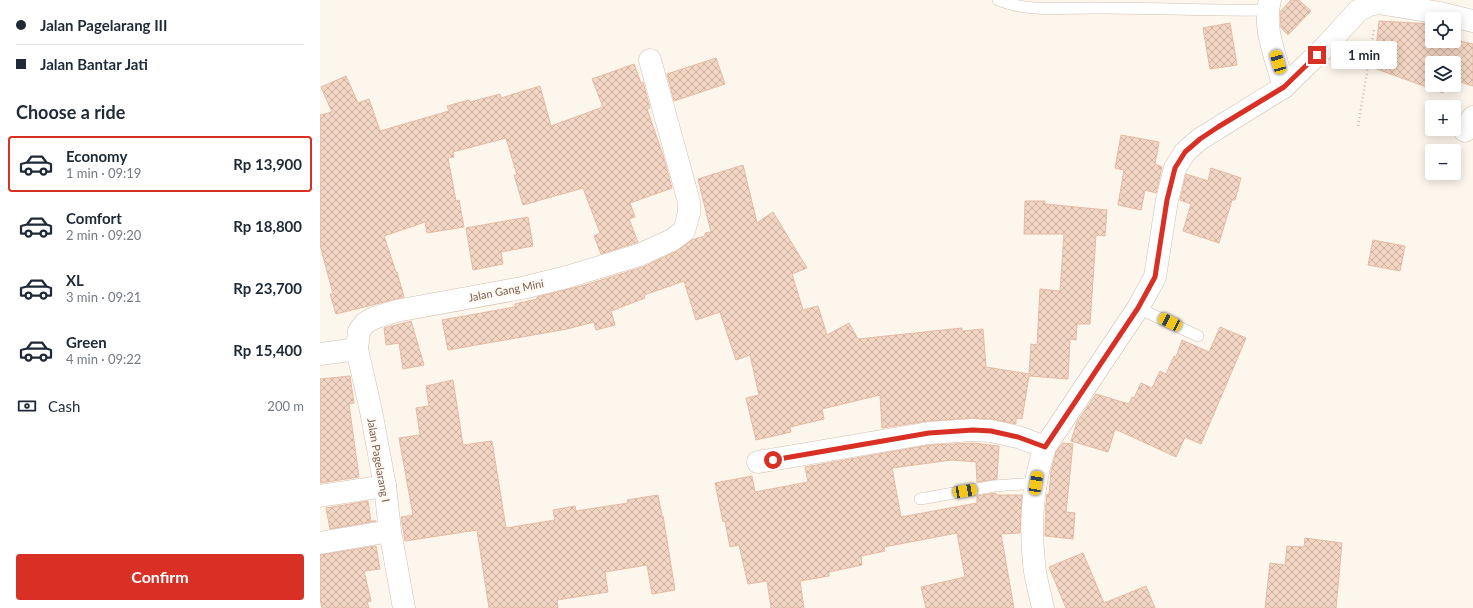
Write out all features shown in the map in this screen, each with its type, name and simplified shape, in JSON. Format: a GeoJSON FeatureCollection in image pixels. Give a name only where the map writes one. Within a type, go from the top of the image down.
{"type":"FeatureCollection","features":[{"type":"Feature","properties":{"kind":"street"},"geometry":{"type":"LineString","coordinates":[[1043,608],[1034,564],[1031,524],[1039,465],[1045,447],[1138,308],[1155,277],[1167,200],[1175,168],[1185,152],[1200,139],[1218,127],[1284,87],[1325,47],[1358,11],[1369,5],[1378,3],[1440,6],[1473,21]]}},
{"type":"Feature","properties":{"kind":"street"},"geometry":{"type":"LineString","coordinates":[[1269,5],[1270,32],[1284,87]]}},
{"type":"Feature","properties":{"kind":"street","name":"Jalan Gang Mini"},"geometry":{"type":"LineString","coordinates":[[356,348],[358,331],[365,323],[374,318],[396,311],[522,288],[567,277],[639,255],[672,240],[684,231],[689,213],[689,202],[650,60]]}},
{"type":"Feature","properties":{"kind":"street"},"geometry":{"type":"LineString","coordinates":[[320,354],[356,348]]}},
{"type":"Feature","properties":{"kind":"street","name":"Jalan Pagelarang I"},"geometry":{"type":"LineString","coordinates":[[356,348],[385,486],[390,531],[404,608]]}},
{"type":"Feature","properties":{"kind":"street"},"geometry":{"type":"LineString","coordinates":[[758,462],[929,433],[973,430],[991,431],[1018,437],[1045,447]]}},
{"type":"Feature","properties":{"kind":"street"},"geometry":{"type":"LineString","coordinates":[[320,496],[385,486]]}},
{"type":"Feature","properties":{"kind":"street"},"geometry":{"type":"LineString","coordinates":[[320,543],[390,531]]}},
{"type":"Feature","properties":{"kind":"lane"},"geometry":{"type":"LineString","coordinates":[[998,0],[1030,9],[1099,8],[1203,11],[1269,5]]}},
{"type":"Feature","properties":{"kind":"lane"},"geometry":{"type":"LineString","coordinates":[[1138,308],[1198,336]]}},
{"type":"Feature","properties":{"kind":"lane"},"geometry":{"type":"LineString","coordinates":[[920,498],[994,486],[1036,483]]}},
{"type":"Feature","properties":{"kind":"path"},"geometry":{"type":"LineString","coordinates":[[1358,126],[1378,3]]}},
{"type":"Feature","properties":{"kind":"building"},"geometry":{"type":"Polygon","coordinates":[[[1291,0],[1299,0],[1311,11],[1288,35],[1281,28],[1280,12],[1291,0]]]}},
{"type":"Feature","properties":{"kind":"building"},"geometry":{"type":"Polygon","coordinates":[[[1379,21],[1425,24],[1425,48],[1461,48],[1461,41],[1473,44],[1473,86],[1461,82],[1461,56],[1425,56],[1425,86],[1374,68],[1379,21]]]}},
{"type":"Feature","properties":{"kind":"building"},"geometry":{"type":"Polygon","coordinates":[[[1230,23],[1237,65],[1210,69],[1203,28],[1230,23]]]}},
{"type":"Feature","properties":{"kind":"building"},"geometry":{"type":"Polygon","coordinates":[[[716,58],[725,84],[674,101],[667,74],[716,58]]]}},
{"type":"Feature","properties":{"kind":"building"},"geometry":{"type":"Polygon","coordinates":[[[634,64],[641,83],[643,82],[650,108],[647,109],[663,155],[672,188],[630,203],[635,217],[629,219],[638,242],[601,254],[594,236],[600,233],[583,188],[523,205],[514,175],[517,175],[506,138],[453,152],[454,157],[448,158],[456,201],[459,200],[464,227],[427,233],[425,222],[384,236],[404,297],[336,314],[330,294],[333,294],[320,245],[320,115],[332,112],[321,87],[346,76],[358,103],[369,99],[380,131],[449,111],[447,106],[500,94],[501,98],[540,86],[551,126],[603,107],[592,79],[634,64]]]}},
{"type":"Feature","properties":{"kind":"building"},"geometry":{"type":"Polygon","coordinates":[[[1121,135],[1159,142],[1155,164],[1162,167],[1156,193],[1145,190],[1141,210],[1118,205],[1124,170],[1115,168],[1121,135]]]}},
{"type":"Feature","properties":{"kind":"building"},"geometry":{"type":"Polygon","coordinates":[[[743,165],[757,223],[773,212],[807,268],[792,274],[803,310],[818,306],[827,335],[849,323],[858,339],[962,328],[962,331],[983,329],[986,367],[1029,374],[1031,344],[1037,345],[1040,289],[1060,291],[1064,234],[1024,234],[1025,201],[1045,201],[1045,204],[1107,210],[1105,236],[1096,235],[1090,324],[1077,324],[1076,340],[1070,339],[1068,379],[1029,376],[1022,419],[1016,418],[1016,424],[992,419],[972,418],[928,421],[882,428],[880,395],[822,409],[824,419],[790,427],[791,432],[756,440],[746,398],[759,395],[750,355],[736,360],[720,312],[696,320],[684,281],[644,295],[645,298],[611,311],[615,325],[596,330],[594,322],[567,329],[448,350],[442,320],[515,307],[515,304],[537,299],[537,297],[585,285],[643,267],[677,251],[692,240],[705,236],[705,233],[711,232],[698,179],[743,165]]]}},
{"type":"Feature","properties":{"kind":"building"},"geometry":{"type":"Polygon","coordinates":[[[1211,168],[1241,178],[1235,200],[1232,200],[1219,243],[1183,231],[1191,204],[1180,200],[1186,174],[1208,181],[1211,168]]]}},
{"type":"Feature","properties":{"kind":"building"},"geometry":{"type":"Polygon","coordinates":[[[528,217],[533,246],[501,252],[503,264],[473,270],[466,228],[528,217]]]}},
{"type":"Feature","properties":{"kind":"building"},"geometry":{"type":"Polygon","coordinates":[[[1373,240],[1405,246],[1400,271],[1368,265],[1373,240]]]}},
{"type":"Feature","properties":{"kind":"building"},"geometry":{"type":"Polygon","coordinates":[[[411,321],[424,365],[403,369],[399,343],[386,345],[384,328],[411,321]]]}},
{"type":"Feature","properties":{"kind":"building"},"geometry":{"type":"Polygon","coordinates":[[[1220,327],[1246,338],[1201,444],[1185,437],[1176,457],[1115,429],[1108,452],[1071,441],[1077,422],[1096,394],[1129,404],[1132,397],[1134,398],[1141,383],[1152,388],[1160,371],[1166,374],[1174,356],[1176,357],[1182,340],[1209,352],[1220,327]]]}},
{"type":"Feature","properties":{"kind":"building"},"geometry":{"type":"Polygon","coordinates":[[[350,376],[354,403],[349,404],[359,477],[320,483],[320,379],[350,376]]]}},
{"type":"Feature","properties":{"kind":"building"},"geometry":{"type":"Polygon","coordinates":[[[453,380],[463,445],[492,441],[506,528],[555,520],[553,510],[575,506],[576,511],[628,503],[627,500],[658,495],[663,516],[675,590],[652,594],[647,565],[605,572],[608,592],[557,600],[558,608],[489,608],[477,530],[405,541],[401,517],[413,515],[399,438],[420,435],[416,408],[429,406],[426,386],[453,380]]]}},
{"type":"Feature","properties":{"kind":"building"},"geometry":{"type":"Polygon","coordinates":[[[973,443],[999,446],[997,479],[977,482],[976,462],[952,460],[892,468],[901,517],[977,503],[977,496],[996,493],[996,495],[1022,495],[1020,533],[1001,534],[1014,608],[926,608],[921,587],[965,577],[957,533],[884,547],[885,551],[861,556],[862,565],[829,572],[829,576],[800,581],[804,608],[771,608],[767,581],[748,584],[739,545],[730,547],[715,483],[752,476],[755,492],[808,482],[805,467],[930,445],[973,443]]]}},
{"type":"Feature","properties":{"kind":"building"},"geometry":{"type":"Polygon","coordinates":[[[1063,443],[1073,444],[1066,512],[1075,513],[1073,539],[1045,536],[1047,494],[1049,494],[1051,471],[1056,452],[1063,443]]]}},
{"type":"Feature","properties":{"kind":"building"},"geometry":{"type":"Polygon","coordinates":[[[368,501],[371,521],[376,521],[330,529],[326,508],[368,501]]]}},
{"type":"Feature","properties":{"kind":"building"},"geometry":{"type":"Polygon","coordinates":[[[1305,538],[1342,543],[1336,608],[1265,608],[1270,563],[1285,565],[1287,546],[1304,547],[1305,538]]]}},
{"type":"Feature","properties":{"kind":"building"},"geometry":{"type":"Polygon","coordinates":[[[376,546],[380,569],[364,571],[371,601],[367,602],[369,608],[322,608],[320,599],[320,555],[376,546]]]}},
{"type":"Feature","properties":{"kind":"building"},"geometry":{"type":"Polygon","coordinates":[[[1083,553],[1104,603],[1146,586],[1155,608],[1066,608],[1049,567],[1083,553]]]}},
{"type":"Feature","properties":{"kind":"route"},"geometry":{"type":"LineString","coordinates":[[773,460],[929,433],[973,430],[991,431],[1018,437],[1045,447],[1138,308],[1155,277],[1167,200],[1175,168],[1185,152],[1200,139],[1218,127],[1284,87],[1317,55]]}}]}
